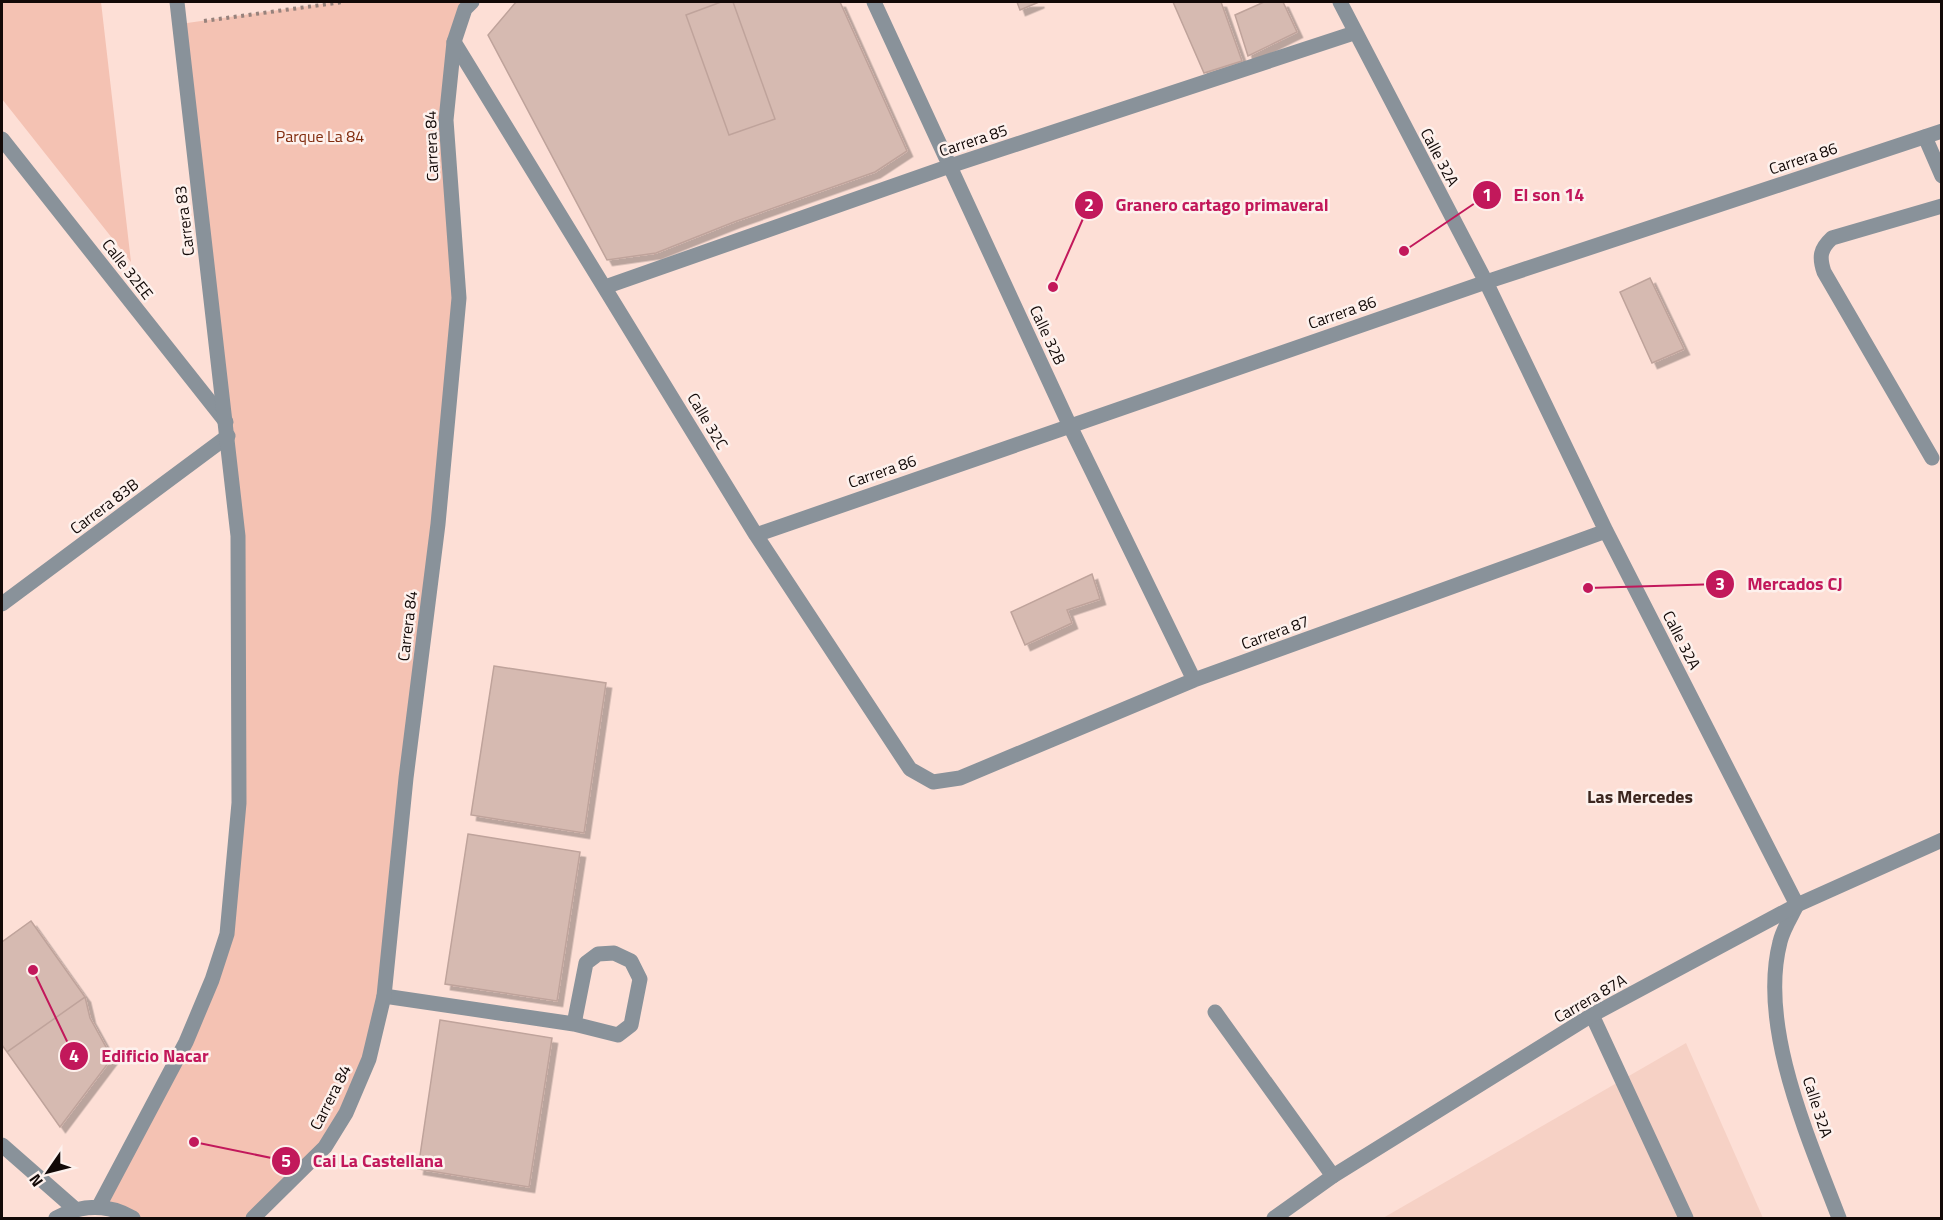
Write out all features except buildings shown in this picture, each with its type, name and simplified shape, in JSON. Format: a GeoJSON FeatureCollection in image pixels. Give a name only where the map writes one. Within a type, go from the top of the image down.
{"type":"FeatureCollection","features":[{"type":"Feature","properties":{"kind":"street","name":"Carrera 83"},"geometry":{"type":"LineString","coordinates":[[177,2],[227,429]]}},
{"type":"Feature","properties":{"kind":"street","name":"Carrera 84"},"geometry":{"type":"LineString","coordinates":[[253,1218],[325,1147],[346,1113],[369,1059],[384,996],[408,768],[437,531],[459,298],[446,120],[454,42],[465,9],[472,2]]}},
{"type":"Feature","properties":{"kind":"street","name":"Calle 32B"},"geometry":{"type":"LineString","coordinates":[[874,2],[1069,424],[1194,680]]}},
{"type":"Feature","properties":{"kind":"street","name":"Calle 32A"},"geometry":{"type":"LineString","coordinates":[[1340,2],[1354,33],[1486,282],[1606,531],[1797,904],[1780,940],[1775,967],[1775,1010],[1792,1094],[1839,1218]]}},
{"type":"Feature","properties":{"kind":"street","name":"Carrera 85"},"geometry":{"type":"LineString","coordinates":[[605,288],[950,166],[1354,33]]}},
{"type":"Feature","properties":{"kind":"street","name":"Calle 32C"},"geometry":{"type":"LineString","coordinates":[[454,42],[756,535],[910,769],[933,782],[960,778]]}},
{"type":"Feature","properties":{"kind":"street","name":"Carrera 86"},"geometry":{"type":"LineString","coordinates":[[756,535],[1069,424],[1941,131]]}},
{"type":"Feature","properties":{"kind":"street"},"geometry":{"type":"LineString","coordinates":[[1925,137],[1941,176]]}},
{"type":"Feature","properties":{"kind":"street","name":"Calle 32EE"},"geometry":{"type":"LineString","coordinates":[[2,139],[227,429]]}},
{"type":"Feature","properties":{"kind":"street"},"geometry":{"type":"LineString","coordinates":[[1932,458],[1824,272],[1820,259],[1822,247],[1832,238],[1941,206]]}},
{"type":"Feature","properties":{"kind":"street","name":"Carrera 83B"},"geometry":{"type":"LineString","coordinates":[[2,604],[227,429]]}},
{"type":"Feature","properties":{"kind":"street"},"geometry":{"type":"LineString","coordinates":[[99,1206],[186,1042],[212,980],[227,934],[239,802],[238,536],[227,429]]}},
{"type":"Feature","properties":{"kind":"street","name":"Carrera 87"},"geometry":{"type":"LineString","coordinates":[[960,778],[1194,680],[1606,531]]}},
{"type":"Feature","properties":{"kind":"street","name":"Carrera 87A"},"geometry":{"type":"LineString","coordinates":[[1274,1218],[1333,1176],[1592,1015],[1797,904],[1941,840]]}},
{"type":"Feature","properties":{"kind":"street"},"geometry":{"type":"LineString","coordinates":[[384,996],[574,1024],[618,1035],[631,1025],[640,979],[631,961],[614,953],[598,954],[586,963],[574,1024]]}},
{"type":"Feature","properties":{"kind":"street"},"geometry":{"type":"LineString","coordinates":[[1215,1012],[1333,1176]]}},
{"type":"Feature","properties":{"kind":"street"},"geometry":{"type":"LineString","coordinates":[[1592,1015],[1686,1218]]}},
{"type":"Feature","properties":{"kind":"street"},"geometry":{"type":"LineString","coordinates":[[2,1145],[75,1209]]}},
{"type":"Feature","properties":{"kind":"street"},"geometry":{"type":"LineString","coordinates":[[56,1218],[75,1209],[99,1206],[133,1218]]}},
{"type":"Feature","properties":{"kind":"path"},"geometry":{"type":"LineString","coordinates":[[180,24],[343,2]]}},
{"type":"Feature","properties":{"kind":"shaded area"},"geometry":{"type":"Polygon","coordinates":[[[1686,1043],[1763,1218],[1383,1218],[1686,1043]]]}},
{"type":"Feature","properties":{"kind":"green space"},"geometry":{"type":"Polygon","coordinates":[[[2,2],[101,2],[131,262],[2,99],[2,2]]]}},
{"type":"Feature","properties":{"kind":"green space","name":"Parque La 84"},"geometry":{"type":"Polygon","coordinates":[[[336,2],[472,2],[465,9],[446,120],[459,298],[384,996],[352,1099],[288,1185],[251,1218],[133,1218],[99,1206],[199,1012],[227,934],[236,837],[238,536],[180,24],[336,2]]]}},
{"type":"Feature","properties":{"kind":"place","name":"El son 14"},"geometry":{"type":"Point","coordinates":[1404,251]}},
{"type":"Feature","properties":{"kind":"place","name":"Granero cartago primaveral"},"geometry":{"type":"Point","coordinates":[1053,287]}},
{"type":"Feature","properties":{"kind":"place","name":"Mercados CJ"},"geometry":{"type":"Point","coordinates":[1588,588]}},
{"type":"Feature","properties":{"kind":"place","name":"Edificio Nacar"},"geometry":{"type":"Point","coordinates":[33,970]}},
{"type":"Feature","properties":{"kind":"place","name":"Cai La Castellana"},"geometry":{"type":"Point","coordinates":[194,1142]}},
{"type":"Feature","properties":{"kind":"district","name":"Las Mercedes"},"geometry":{"type":"Point","coordinates":[1640,796]}}]}
